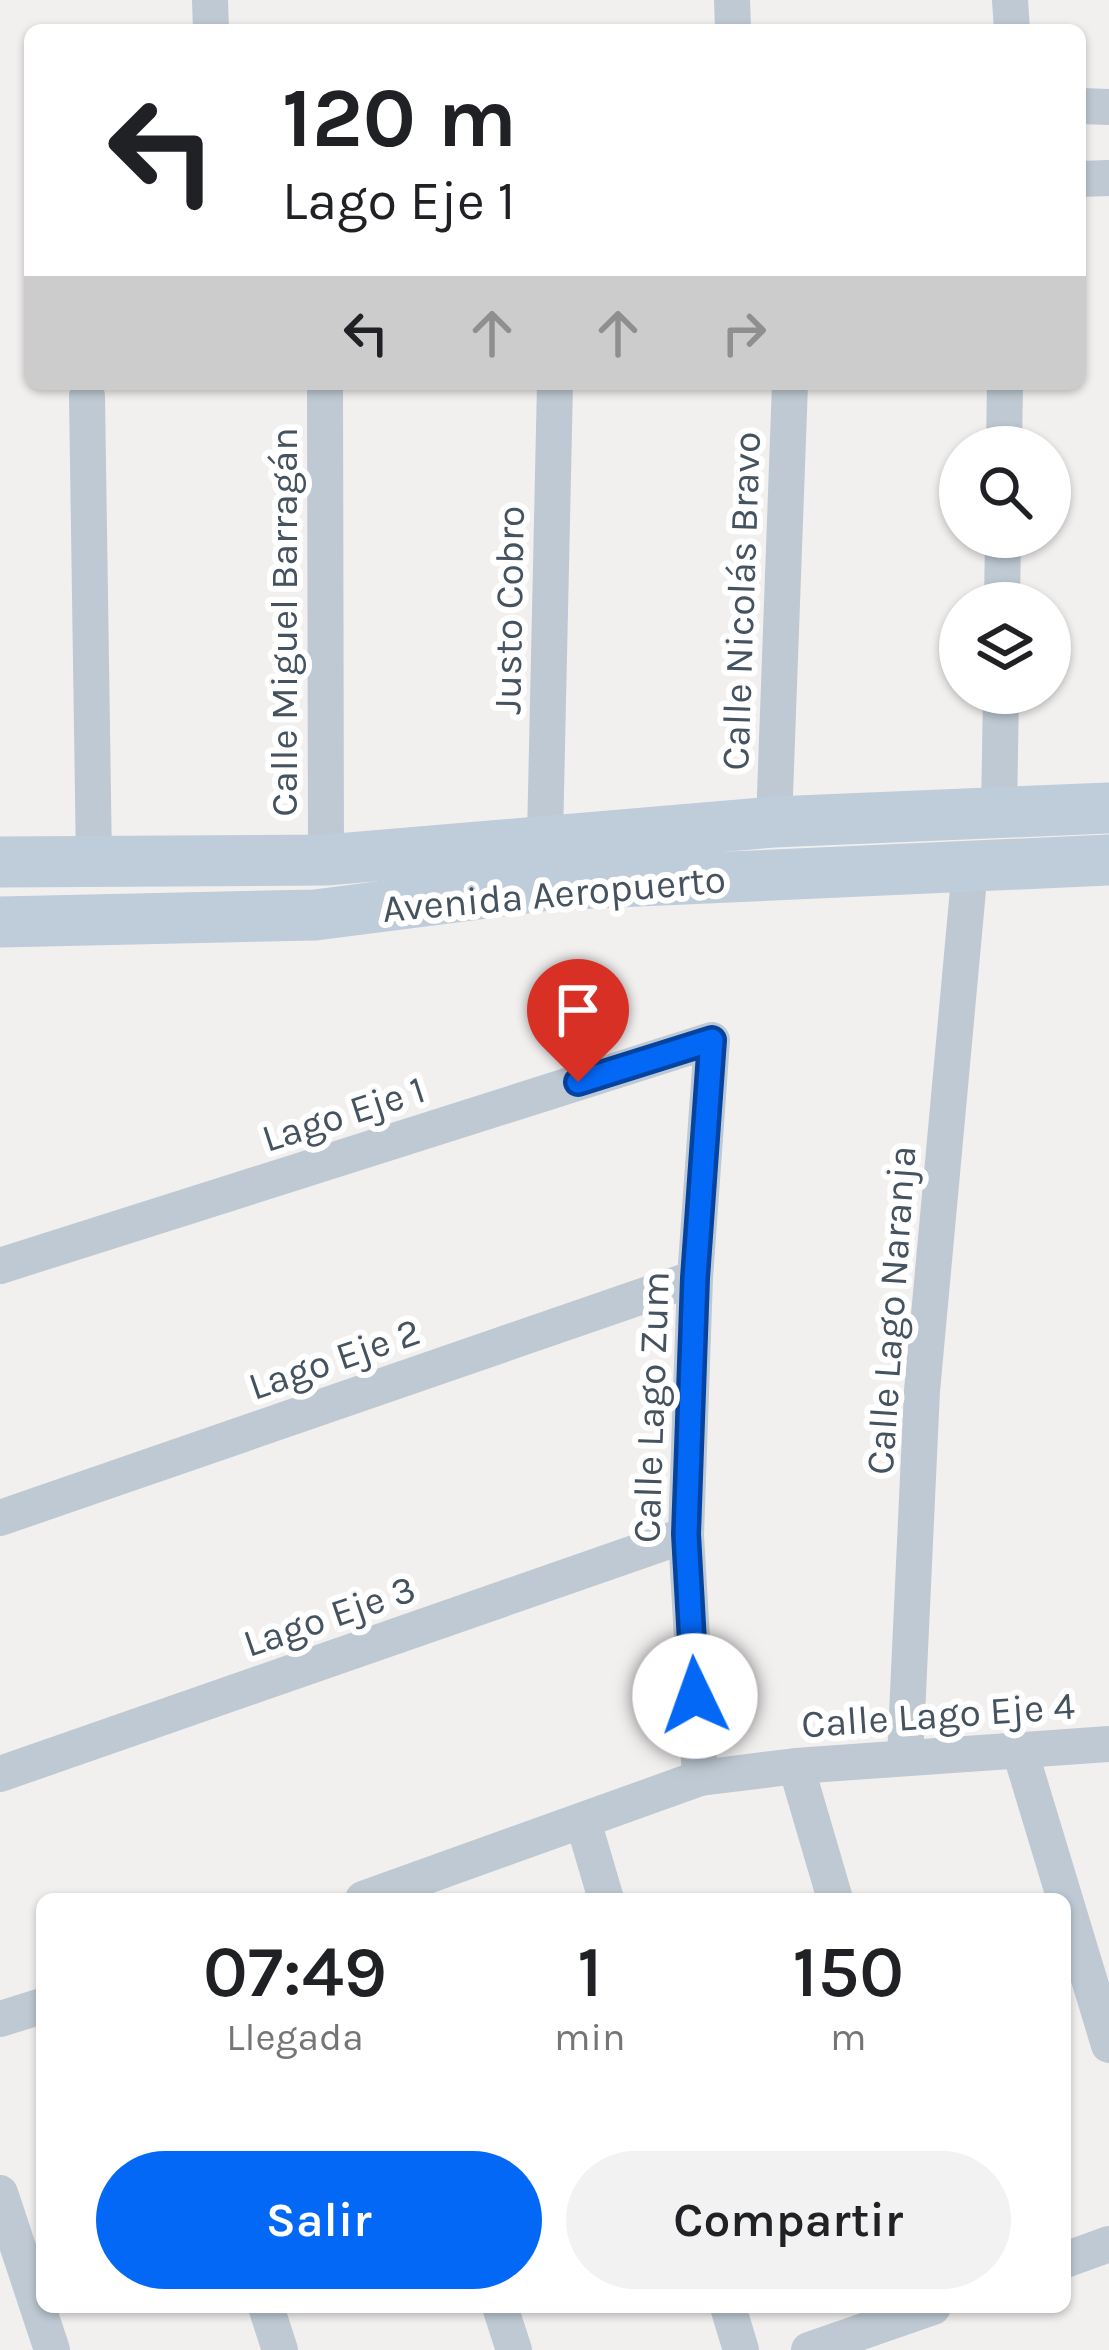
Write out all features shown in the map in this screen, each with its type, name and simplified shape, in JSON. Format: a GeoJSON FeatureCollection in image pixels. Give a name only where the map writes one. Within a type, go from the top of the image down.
{"type":"FeatureCollection","features":[{"type":"Feature","properties":{"kind":"street","name":"Calle Miguel Barragán"},"geometry":{"type":"LineString","coordinates":[[325,390],[326,860]]}},
{"type":"Feature","properties":{"kind":"street","name":"Justo Cobro"},"geometry":{"type":"LineString","coordinates":[[545,838],[555,390]]}},
{"type":"Feature","properties":{"kind":"street","name":"Calle Nicolás Bravo"},"geometry":{"type":"LineString","coordinates":[[774,822],[790,390]]}},
{"type":"Feature","properties":{"kind":"street"},"geometry":{"type":"LineString","coordinates":[[1004,426],[1005,390]]}},
{"type":"Feature","properties":{"kind":"street"},"geometry":{"type":"LineString","coordinates":[[87,396],[94,862]]}},
{"type":"Feature","properties":{"kind":"street"},"geometry":{"type":"LineString","coordinates":[[999,812],[1000,714]]}},
{"type":"Feature","properties":{"kind":"street","name":"Avenida Aeropuerto"},"geometry":{"type":"LineString","coordinates":[[0,922],[315,915],[475,868],[545,838],[774,822],[1109,808]]}},
{"type":"Feature","properties":{"kind":"street","name":"Avenida Aeropuerto"},"geometry":{"type":"LineString","coordinates":[[0,862],[326,860],[475,868],[970,868],[1109,860]]}},
{"type":"Feature","properties":{"kind":"street","name":"Calle Lago Naranja"},"geometry":{"type":"LineString","coordinates":[[905,1758],[922,1390],[970,868]]}},
{"type":"Feature","properties":{"kind":"street","name":"Lago Eje 1"},"geometry":{"type":"LineString","coordinates":[[0,1266],[712,1040]]}},
{"type":"Feature","properties":{"kind":"street","name":"Calle Lago Zum"},"geometry":{"type":"LineString","coordinates":[[700,1778],[686,1534],[695,1278],[712,1040]]}},
{"type":"Feature","properties":{"kind":"street","name":"Lago Eje 2"},"geometry":{"type":"LineString","coordinates":[[0,1518],[695,1278]]}},
{"type":"Feature","properties":{"kind":"street","name":"Lago Eje 3"},"geometry":{"type":"LineString","coordinates":[[0,1774],[686,1534]]}},
{"type":"Feature","properties":{"kind":"street","name":"Calle Lago Eje 4"},"geometry":{"type":"LineString","coordinates":[[382,1893],[700,1778],[796,1766],[1109,1744]]}},
{"type":"Feature","properties":{"kind":"street"},"geometry":{"type":"LineString","coordinates":[[1020,1751],[1063,1893]]}},
{"type":"Feature","properties":{"kind":"street"},"geometry":{"type":"LineString","coordinates":[[796,1766],[833,1893]]}},
{"type":"Feature","properties":{"kind":"street"},"geometry":{"type":"LineString","coordinates":[[583,1821],[604,1893]]}},
{"type":"Feature","properties":{"kind":"street"},"geometry":{"type":"LineString","coordinates":[[1071,1919],[1109,2045]]}},
{"type":"Feature","properties":{"kind":"street"},"geometry":{"type":"LineString","coordinates":[[0,2019],[36,2008]]}},
{"type":"Feature","properties":{"kind":"street"},"geometry":{"type":"LineString","coordinates":[[0,2193],[36,2302]]}},
{"type":"Feature","properties":{"kind":"street"},"geometry":{"type":"LineString","coordinates":[[1071,2258],[1109,2244]]}},
{"type":"Feature","properties":{"kind":"street"},"geometry":{"type":"LineString","coordinates":[[40,2313],[52,2350]]}},
{"type":"Feature","properties":{"kind":"street"},"geometry":{"type":"LineString","coordinates":[[268,2313],[280,2350]]}},
{"type":"Feature","properties":{"kind":"street"},"geometry":{"type":"LineString","coordinates":[[502,2313],[514,2350]]}},
{"type":"Feature","properties":{"kind":"street"},"geometry":{"type":"LineString","coordinates":[[730,2313],[741,2350]]}},
{"type":"Feature","properties":{"kind":"street"},"geometry":{"type":"LineString","coordinates":[[809,2350],[916,2313]]}},
{"type":"Feature","properties":{"kind":"route"},"geometry":{"type":"LineString","coordinates":[[578,1082],[712,1040],[695,1278],[686,1534],[695,1696]]}}]}
